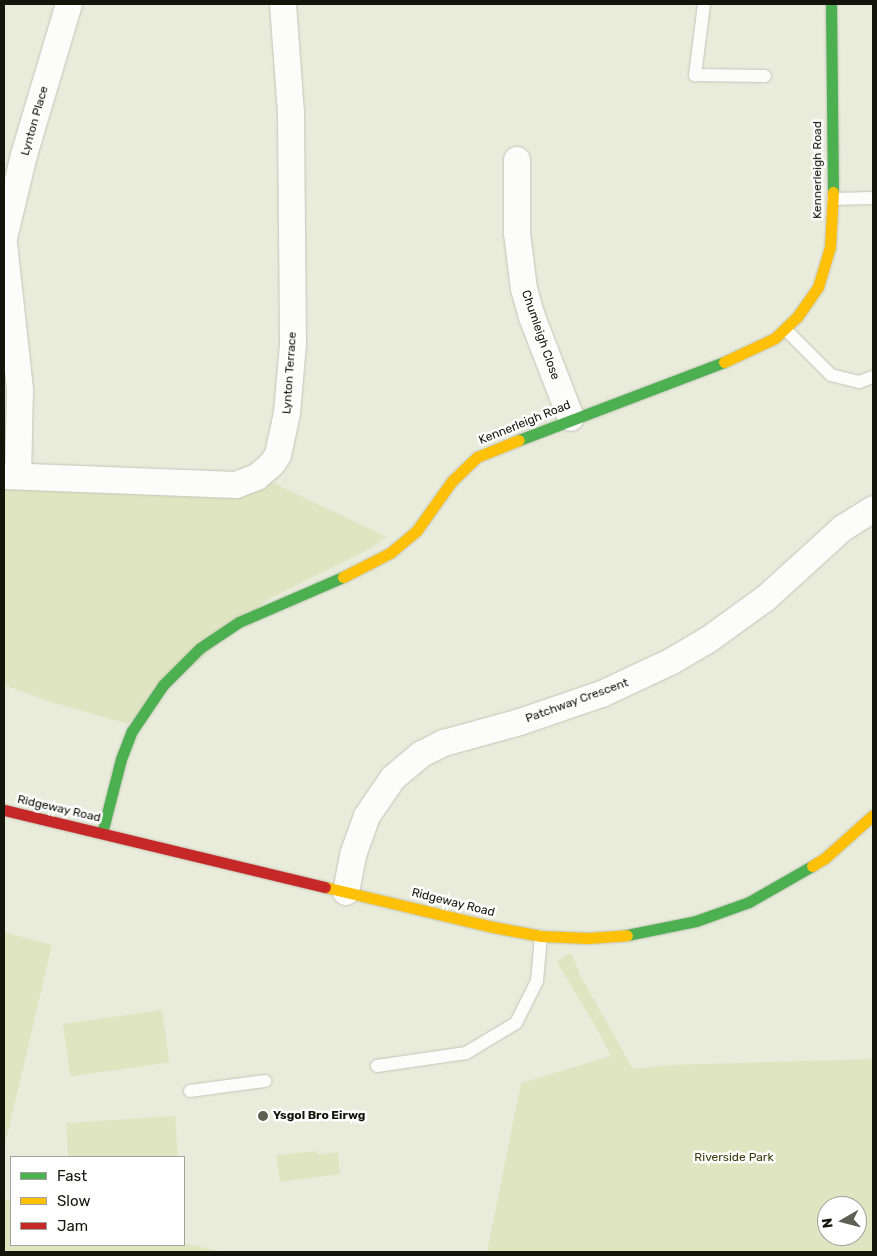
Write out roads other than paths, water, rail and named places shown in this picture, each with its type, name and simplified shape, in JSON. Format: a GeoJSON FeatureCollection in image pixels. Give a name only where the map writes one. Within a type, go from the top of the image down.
{"type":"FeatureCollection","features":[{"type":"Feature","properties":{"kind":"street","name":"Lynton Place"},"geometry":{"type":"LineString","coordinates":[[4,238],[24,155],[69,4]]}},
{"type":"Feature","properties":{"kind":"street","name":"Lynton Terrace"},"geometry":{"type":"LineString","coordinates":[[11,476],[236,485],[257,477],[272,464],[278,455],[287,413],[293,344],[292,122],[283,4]]}},
{"type":"Feature","properties":{"kind":"street","name":"Kennerleigh Road"},"geometry":{"type":"LineString","coordinates":[[102,833],[121,759],[132,731],[163,685],[200,648],[239,622],[339,579],[390,553],[427,519],[452,481],[464,468],[495,449],[571,418],[740,356],[775,338],[786,330],[808,304],[824,271],[830,247],[833,199],[831,4]]}},
{"type":"Feature","properties":{"kind":"street","name":"Chumleigh Close"},"geometry":{"type":"LineString","coordinates":[[517,160],[517,233],[524,289],[542,345],[571,418]]}},
{"type":"Feature","properties":{"kind":"street"},"geometry":{"type":"LineString","coordinates":[[4,244],[20,390],[11,476]]}},
{"type":"Feature","properties":{"kind":"street","name":"Patchway Crescent"},"geometry":{"type":"LineString","coordinates":[[346,892],[353,856],[367,816],[382,792],[407,764],[438,746],[566,708],[638,679],[672,661],[708,640],[766,598],[843,528],[873,509]]}},
{"type":"Feature","properties":{"kind":"street","name":"Ridgeway Road"},"geometry":{"type":"LineString","coordinates":[[4,810],[469,922],[541,936],[615,936],[666,928],[725,911],[772,891],[808,870],[871,823]]}},
{"type":"Feature","properties":{"kind":"lane"},"geometry":{"type":"LineString","coordinates":[[704,4],[695,75],[765,76]]}},
{"type":"Feature","properties":{"kind":"lane"},"geometry":{"type":"LineString","coordinates":[[833,199],[873,198]]}},
{"type":"Feature","properties":{"kind":"lane"},"geometry":{"type":"LineString","coordinates":[[786,330],[831,375],[859,382],[873,377]]}},
{"type":"Feature","properties":{"kind":"lane"},"geometry":{"type":"LineString","coordinates":[[377,1066],[466,1054],[516,1023],[537,981],[541,936]]}},
{"type":"Feature","properties":{"kind":"lane"},"geometry":{"type":"LineString","coordinates":[[190,1091],[266,1081]]}},
{"type":"Feature","properties":{"kind":"place","name":"Ysgol Bro Eirwg"},"geometry":{"type":"Point","coordinates":[263,1116]}},
{"type":"Feature","properties":{"kind":"park label","name":"Riverside Park"},"geometry":{"type":"Point","coordinates":[734,1158]}}]}
